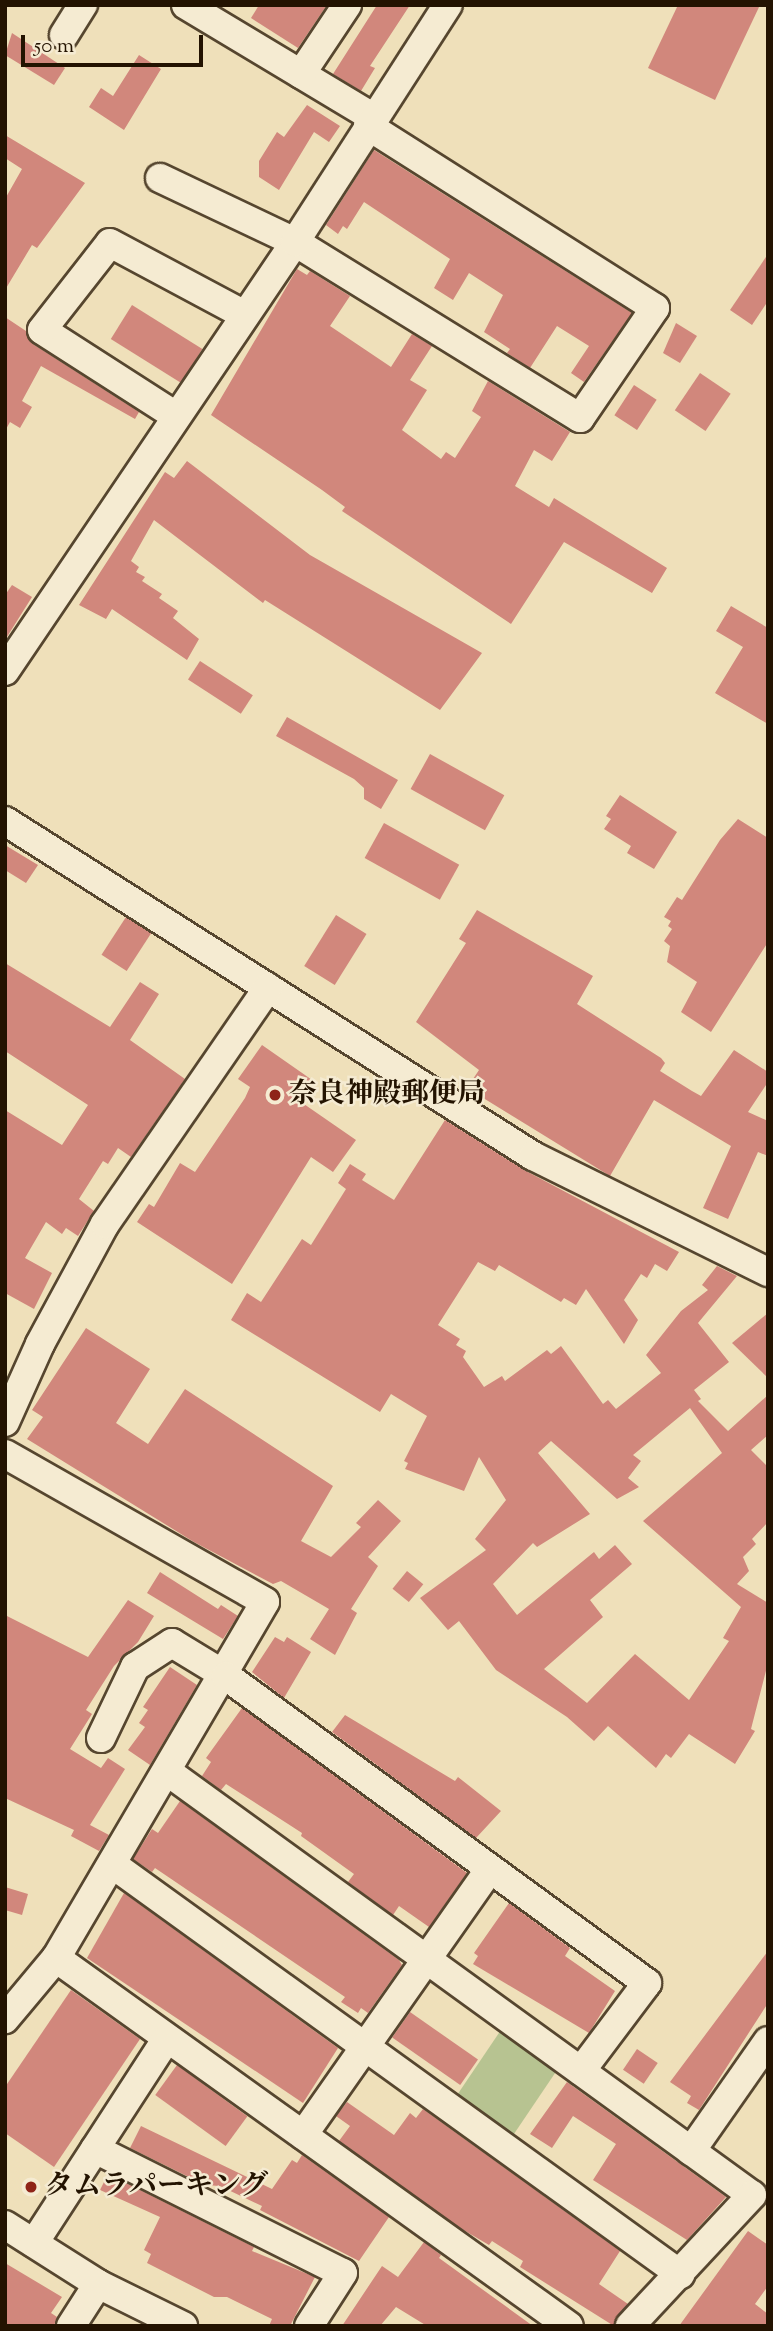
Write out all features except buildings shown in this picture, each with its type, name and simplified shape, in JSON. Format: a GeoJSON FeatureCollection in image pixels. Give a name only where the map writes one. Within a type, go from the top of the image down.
{"type":"FeatureCollection","features":[{"type":"Feature","properties":{"kind":"street"},"geometry":{"type":"LineString","coordinates":[[64,35],[83,5]]}},
{"type":"Feature","properties":{"kind":"street"},"geometry":{"type":"LineString","coordinates":[[160,178],[295,243],[580,418],[655,308],[371,122],[216,13],[186,5]]}},
{"type":"Feature","properties":{"kind":"street"},"geometry":{"type":"LineString","coordinates":[[301,74],[347,5]]}},
{"type":"Feature","properties":{"kind":"street"},"geometry":{"type":"LineString","coordinates":[[5,671],[295,243],[448,5]]}},
{"type":"Feature","properties":{"kind":"street"},"geometry":{"type":"LineString","coordinates":[[176,416],[42,330],[110,243],[245,315]]}},
{"type":"Feature","properties":{"kind":"street"},"geometry":{"type":"LineString","coordinates":[[5,821],[533,1156],[768,1272]]}},
{"type":"Feature","properties":{"kind":"street"},"geometry":{"type":"LineString","coordinates":[[5,1422],[40,1344],[105,1224],[268,988]]}},
{"type":"Feature","properties":{"kind":"street"},"geometry":{"type":"LineString","coordinates":[[5,1454],[265,1602],[226,1676],[56,1958],[5,2019]]}},
{"type":"Feature","properties":{"kind":"street"},"geometry":{"type":"LineString","coordinates":[[101,1738],[135,1667],[172,1643],[226,1676],[647,1983],[581,2071]]}},
{"type":"Feature","properties":{"kind":"street"},"geometry":{"type":"LineString","coordinates":[[168,1772],[752,2195],[630,2326]]}},
{"type":"Feature","properties":{"kind":"street"},"geometry":{"type":"LineString","coordinates":[[112,1864],[680,2274]]}},
{"type":"Feature","properties":{"kind":"street"},"geometry":{"type":"LineString","coordinates":[[303,2134],[489,1870]]}},
{"type":"Feature","properties":{"kind":"street"},"geometry":{"type":"LineString","coordinates":[[56,1958],[569,2326]]}},
{"type":"Feature","properties":{"kind":"street"},"geometry":{"type":"LineString","coordinates":[[34,2243],[167,2038]]}},
{"type":"Feature","properties":{"kind":"street"},"geometry":{"type":"LineString","coordinates":[[691,2151],[768,2041]]}},
{"type":"Feature","properties":{"kind":"street"},"geometry":{"type":"LineString","coordinates":[[95,2149],[343,2273],[309,2326]]}},
{"type":"Feature","properties":{"kind":"street"},"geometry":{"type":"LineString","coordinates":[[5,2225],[98,2284],[183,2326]]}},
{"type":"Feature","properties":{"kind":"street"},"geometry":{"type":"LineString","coordinates":[[71,2326],[98,2284]]}},
{"type":"Feature","properties":{"kind":"green space"},"geometry":{"type":"Polygon","coordinates":[[[505,2024],[562,2063],[512,2136],[455,2098],[505,2024]]]}},
{"type":"Feature","properties":{"kind":"place","name":"奈良神殿郵便局"},"geometry":{"type":"Point","coordinates":[275,1095]}},
{"type":"Feature","properties":{"kind":"place","name":"タムラパーキング"},"geometry":{"type":"Point","coordinates":[31,2187]}}]}
